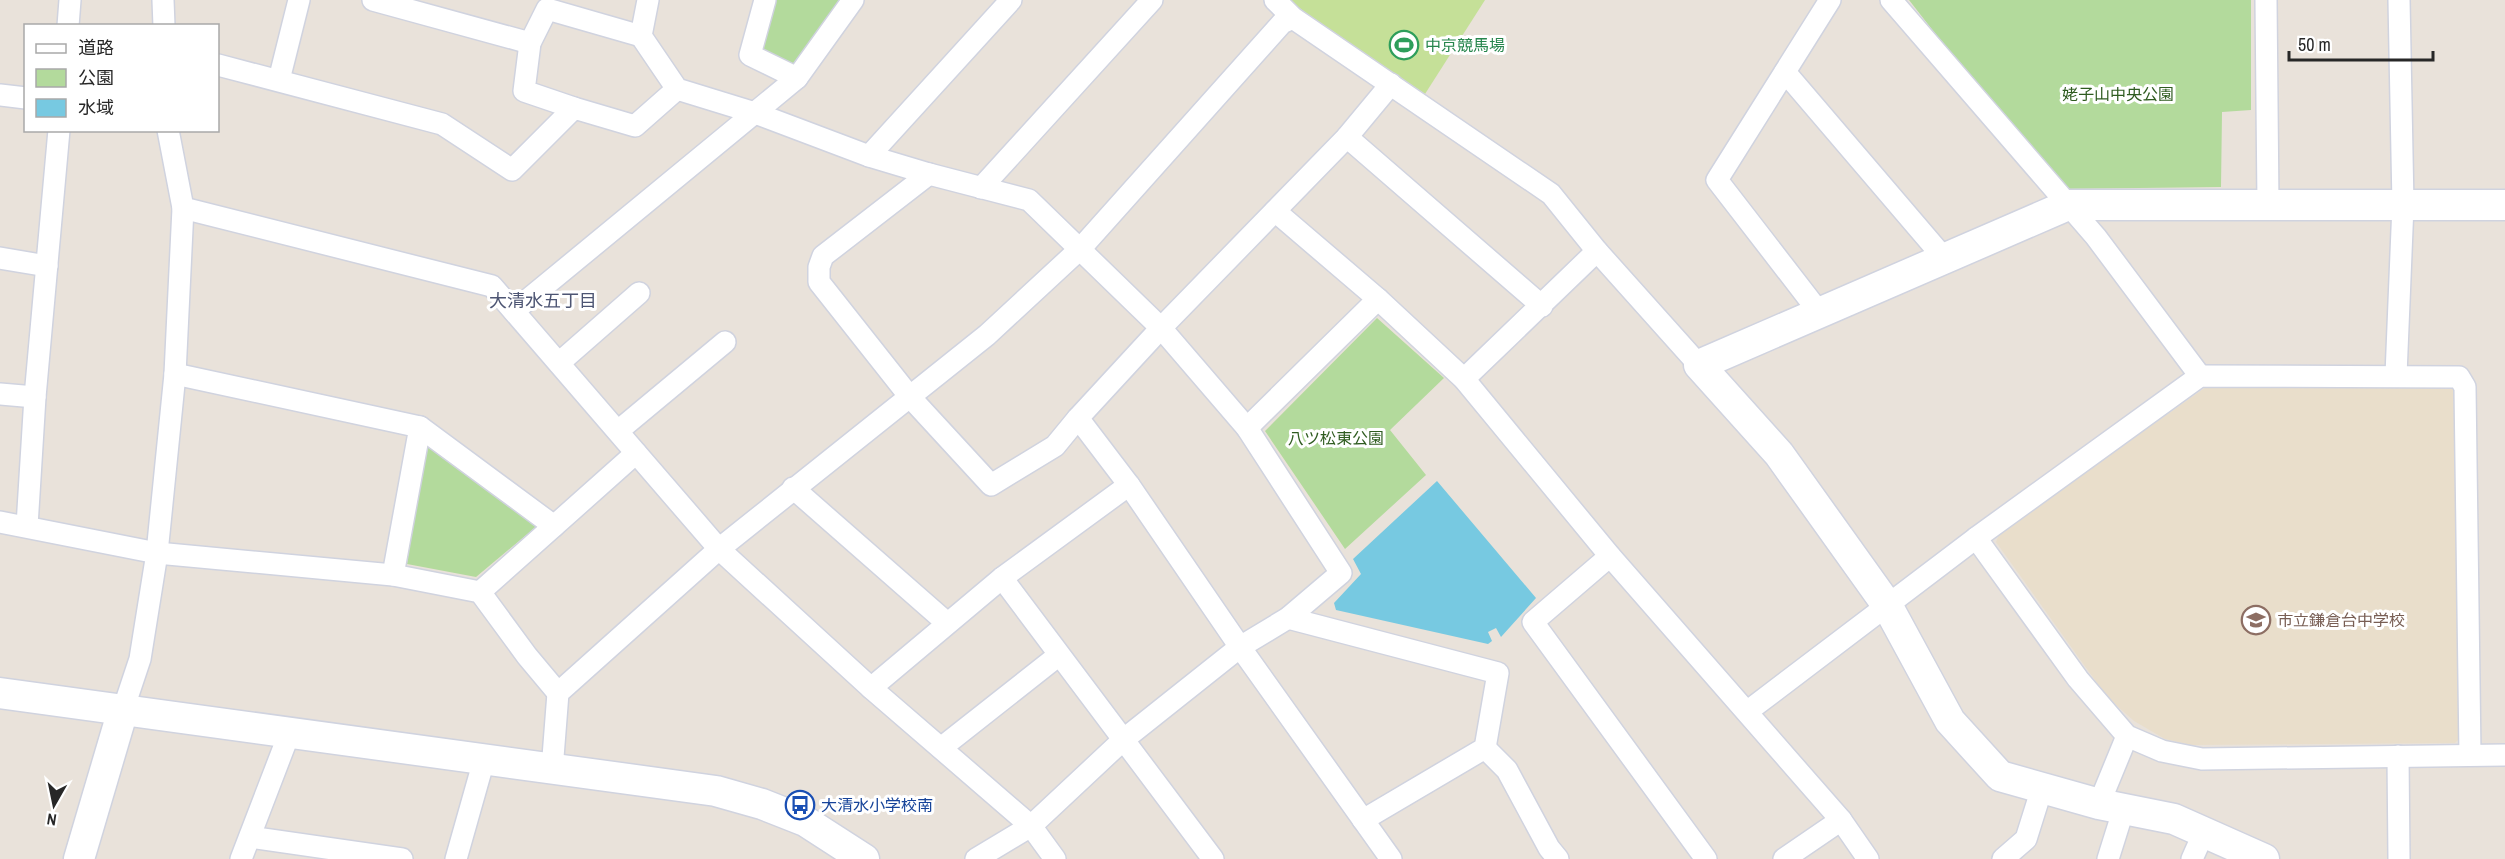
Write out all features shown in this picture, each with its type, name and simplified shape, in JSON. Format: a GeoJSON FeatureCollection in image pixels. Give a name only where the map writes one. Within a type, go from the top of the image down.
{"type":"FeatureCollection","features":[{"type":"Feature","properties":{"kind":"street"},"geometry":{"type":"LineString","coordinates":[[68,24],[70,0]]}},
{"type":"Feature","properties":{"kind":"street"},"geometry":{"type":"LineString","coordinates":[[163,0],[164,24]]}},
{"type":"Feature","properties":{"kind":"street"},"geometry":{"type":"LineString","coordinates":[[279,80],[299,0]]}},
{"type":"Feature","properties":{"kind":"street"},"geometry":{"type":"LineString","coordinates":[[373,0],[530,43]]}},
{"type":"Feature","properties":{"kind":"street"},"geometry":{"type":"LineString","coordinates":[[641,36],[648,0]]}},
{"type":"Feature","properties":{"kind":"street"},"geometry":{"type":"LineString","coordinates":[[765,0],[750,55],[797,78]]}},
{"type":"Feature","properties":{"kind":"street"},"geometry":{"type":"LineString","coordinates":[[514,311],[797,78],[853,0]]}},
{"type":"Feature","properties":{"kind":"street"},"geometry":{"type":"LineString","coordinates":[[869,156],[1011,0]]}},
{"type":"Feature","properties":{"kind":"street"},"geometry":{"type":"LineString","coordinates":[[981,188],[1152,0]]}},
{"type":"Feature","properties":{"kind":"street"},"geometry":{"type":"LineString","coordinates":[[1275,0],[1293,18],[1551,194],[1597,251],[1779,454],[1887,605],[1950,721],[2000,776],[2111,806],[2174,819],[2264,859]]}},
{"type":"Feature","properties":{"kind":"street"},"geometry":{"type":"LineString","coordinates":[[1819,312],[1717,180],[1830,0]]}},
{"type":"Feature","properties":{"kind":"street"},"geometry":{"type":"LineString","coordinates":[[1891,0],[2096,237],[2199,376]]}},
{"type":"Feature","properties":{"kind":"street"},"geometry":{"type":"LineString","coordinates":[[2266,0],[2268,204]]}},
{"type":"Feature","properties":{"kind":"street"},"geometry":{"type":"LineString","coordinates":[[2396,375],[2403,205],[2399,0]]}},
{"type":"Feature","properties":{"kind":"street"},"geometry":{"type":"LineString","coordinates":[[677,89],[635,126],[574,108],[524,91],[530,43],[547,9],[641,36],[677,89],[755,113],[869,156],[1029,200],[1161,328],[1248,428],[1341,573],[1288,618],[1240,646],[1123,740],[1031,826],[976,859]]}},
{"type":"Feature","properties":{"kind":"street"},"geometry":{"type":"LineString","coordinates":[[552,770],[558,693],[719,549],[987,334],[1081,248],[1282,24],[1293,18]]}},
{"type":"Feature","properties":{"kind":"street"},"geometry":{"type":"LineString","coordinates":[[219,65],[442,124],[512,170],[574,108]]}},
{"type":"Feature","properties":{"kind":"street"},"geometry":{"type":"LineString","coordinates":[[1785,72],[1944,258]]}},
{"type":"Feature","properties":{"kind":"street"},"geometry":{"type":"LineString","coordinates":[[929,174],[823,256],[819,267],[819,282],[910,397],[991,485],[1055,446],[1161,328],[1347,137],[1391,84]]}},
{"type":"Feature","properties":{"kind":"street"},"geometry":{"type":"LineString","coordinates":[[0,95],[24,98]]}},
{"type":"Feature","properties":{"kind":"street"},"geometry":{"type":"LineString","coordinates":[[27,526],[35,397],[60,132]]}},
{"type":"Feature","properties":{"kind":"street"},"geometry":{"type":"LineString","coordinates":[[79,859],[140,659],[157,553],[175,374],[183,208],[168,132]]}},
{"type":"Feature","properties":{"kind":"street"},"geometry":{"type":"LineString","coordinates":[[1347,137],[1542,306]]}},
{"type":"Feature","properties":{"kind":"street"},"geometry":{"type":"LineString","coordinates":[[1699,365],[2068,205],[2505,205]]}},
{"type":"Feature","properties":{"kind":"street"},"geometry":{"type":"LineString","coordinates":[[183,208],[492,286],[719,549],[871,688],[1031,826],[1055,859]]}},
{"type":"Feature","properties":{"kind":"street"},"geometry":{"type":"LineString","coordinates":[[1275,211],[1378,299],[1464,379],[1610,556],[1841,820],[1868,859]]}},
{"type":"Feature","properties":{"kind":"street"},"geometry":{"type":"LineString","coordinates":[[1464,379],[1597,251]]}},
{"type":"Feature","properties":{"kind":"street"},"geometry":{"type":"LineString","coordinates":[[0,258],[47,267]]}},
{"type":"Feature","properties":{"kind":"street"},"geometry":{"type":"LineString","coordinates":[[559,363],[639,293]]}},
{"type":"Feature","properties":{"kind":"street"},"geometry":{"type":"LineString","coordinates":[[1248,428],[1378,299]]}},
{"type":"Feature","properties":{"kind":"street"},"geometry":{"type":"LineString","coordinates":[[618,431],[725,342]]}},
{"type":"Feature","properties":{"kind":"street"},"geometry":{"type":"LineString","coordinates":[[175,374],[420,427],[554,526]]}},
{"type":"Feature","properties":{"kind":"street"},"geometry":{"type":"LineString","coordinates":[[1748,711],[1976,538],[2199,376],[2396,375],[2459,378],[2465,387],[2470,755]]}},
{"type":"Feature","properties":{"kind":"street"},"geometry":{"type":"LineString","coordinates":[[0,394],[35,397]]}},
{"type":"Feature","properties":{"kind":"street"},"geometry":{"type":"LineString","coordinates":[[1078,418],[1130,485],[1240,646],[1391,859]]}},
{"type":"Feature","properties":{"kind":"street"},"geometry":{"type":"LineString","coordinates":[[393,575],[420,427]]}},
{"type":"Feature","properties":{"kind":"street"},"geometry":{"type":"LineString","coordinates":[[480,591],[636,453]]}},
{"type":"Feature","properties":{"kind":"street"},"geometry":{"type":"LineString","coordinates":[[871,688],[1002,578],[1130,485]]}},
{"type":"Feature","properties":{"kind":"street"},"geometry":{"type":"LineString","coordinates":[[793,488],[947,624]]}},
{"type":"Feature","properties":{"kind":"street"},"geometry":{"type":"LineString","coordinates":[[0,522],[157,553],[393,575],[480,591],[527,656],[558,693]]}},
{"type":"Feature","properties":{"kind":"street"},"geometry":{"type":"LineString","coordinates":[[1976,538],[2078,678],[2127,736],[2162,751],[2202,759],[2505,755]]}},
{"type":"Feature","properties":{"kind":"street"},"geometry":{"type":"LineString","coordinates":[[1610,556],[1533,622],[1706,859]]}},
{"type":"Feature","properties":{"kind":"street"},"geometry":{"type":"LineString","coordinates":[[1002,578],[1213,859]]}},
{"type":"Feature","properties":{"kind":"street"},"geometry":{"type":"LineString","coordinates":[[1288,618],[1498,673],[1485,748],[1364,820]]}},
{"type":"Feature","properties":{"kind":"street"},"geometry":{"type":"LineString","coordinates":[[941,748],[1059,655]]}},
{"type":"Feature","properties":{"kind":"street"},"geometry":{"type":"LineString","coordinates":[[0,693],[727,794],[805,820],[864,859]]}},
{"type":"Feature","properties":{"kind":"street"},"geometry":{"type":"LineString","coordinates":[[241,859],[289,734]]}},
{"type":"Feature","properties":{"kind":"street"},"geometry":{"type":"LineString","coordinates":[[2108,859],[2111,806],[2127,736]]}},
{"type":"Feature","properties":{"kind":"street"},"geometry":{"type":"LineString","coordinates":[[1485,748],[1507,770],[1549,848],[1558,859]]}},
{"type":"Feature","properties":{"kind":"street"},"geometry":{"type":"LineString","coordinates":[[2398,756],[2398,859]]}},
{"type":"Feature","properties":{"kind":"street"},"geometry":{"type":"LineString","coordinates":[[456,859],[484,760]]}},
{"type":"Feature","properties":{"kind":"street"},"geometry":{"type":"LineString","coordinates":[[2003,859],[2026,839],[2042,788]]}},
{"type":"Feature","properties":{"kind":"street"},"geometry":{"type":"LineString","coordinates":[[1784,859],[1841,820]]}},
{"type":"Feature","properties":{"kind":"street"},"geometry":{"type":"LineString","coordinates":[[2192,859],[2204,832]]}},
{"type":"Feature","properties":{"kind":"street"},"geometry":{"type":"LineString","coordinates":[[250,837],[402,859]]}},
{"type":"Feature","properties":{"kind":"shaded area","name":"市立鎌倉台中学校"},"geometry":{"type":"Polygon","coordinates":[[[2452,383],[2458,391],[2463,735],[2455,743],[2191,745],[2165,739],[2134,721],[2107,697],[1996,542],[2000,532],[2209,385],[2452,383]]]}},
{"type":"Feature","properties":{"kind":"green space"},"geometry":{"type":"Polygon","coordinates":[[[775,0],[839,0],[795,65],[761,49],[775,0]]]}},
{"type":"Feature","properties":{"kind":"green space","name":"中京競馬場"},"geometry":{"type":"Polygon","coordinates":[[[1291,0],[1485,0],[1425,94],[1305,14],[1291,0]]]}},
{"type":"Feature","properties":{"kind":"green space","name":"姥子山中央公園"},"geometry":{"type":"Polygon","coordinates":[[[1909,0],[2251,0],[2251,110],[2222,112],[2221,187],[2057,189],[1909,0]]]}},
{"type":"Feature","properties":{"kind":"green space","name":"八ツ松東公園"},"geometry":{"type":"Polygon","coordinates":[[[1377,318],[1444,378],[1390,430],[1426,475],[1345,549],[1265,431],[1377,318]]]}},
{"type":"Feature","properties":{"kind":"green space"},"geometry":{"type":"Polygon","coordinates":[[[425,440],[537,526],[476,577],[407,564],[425,440]]]}},
{"type":"Feature","properties":{"kind":"water"},"geometry":{"type":"Polygon","coordinates":[[[1437,481],[1536,598],[1501,637],[1496,628],[1488,632],[1492,641],[1488,644],[1336,610],[1334,603],[1361,574],[1353,559],[1437,481]]]}},
{"type":"Feature","properties":{"kind":"place","name":"中京競馬場"},"geometry":{"type":"Point","coordinates":[1404,45]}},
{"type":"Feature","properties":{"kind":"place","name":"市立鎌倉台中学校"},"geometry":{"type":"Point","coordinates":[2256,620]}},
{"type":"Feature","properties":{"kind":"place","name":"大清水小学校南"},"geometry":{"type":"Point","coordinates":[800,805]}},
{"type":"Feature","properties":{"kind":"district","name":"大清水五丁目"},"geometry":{"type":"Point","coordinates":[543,300]}}]}
